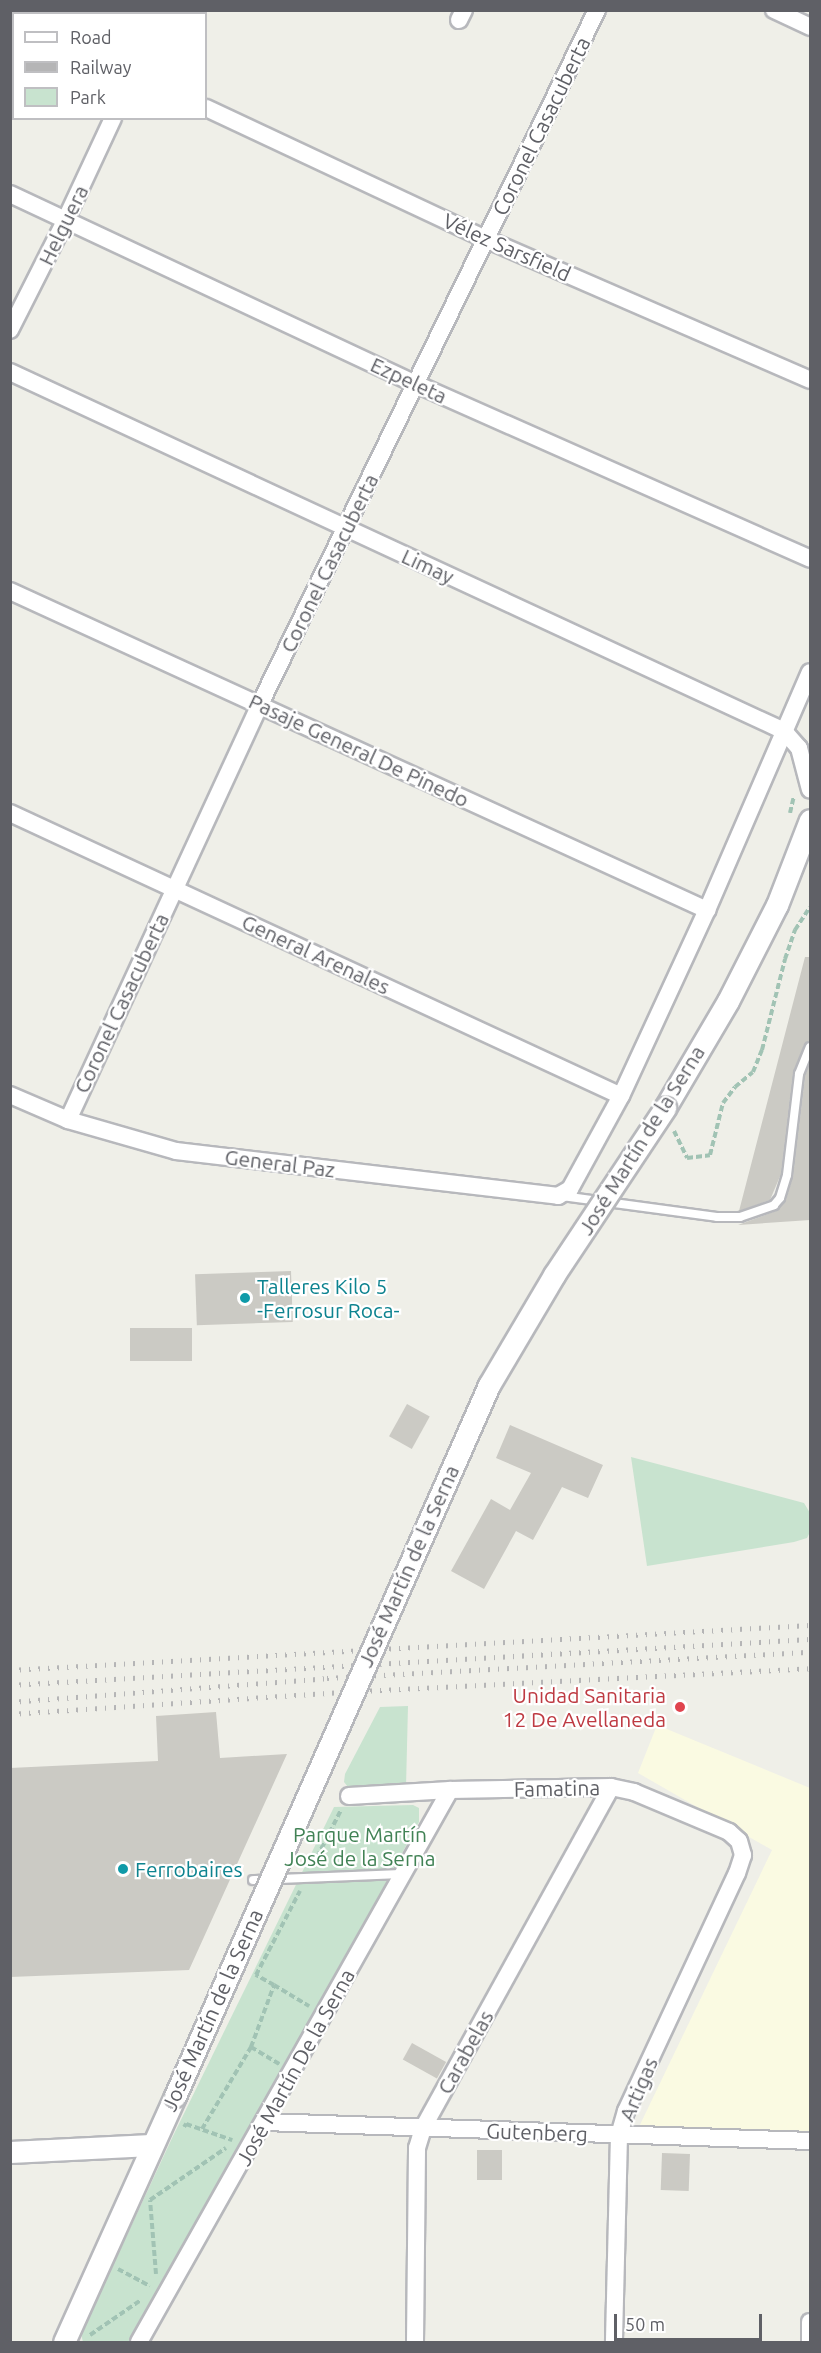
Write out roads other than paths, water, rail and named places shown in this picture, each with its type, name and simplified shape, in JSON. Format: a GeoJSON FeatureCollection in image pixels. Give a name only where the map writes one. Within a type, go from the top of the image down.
{"type":"FeatureCollection","features":[{"type":"Feature","properties":{"kind":"street","name":"Coronel Casacuberta"},"geometry":{"type":"LineString","coordinates":[[68,1120],[260,704],[597,10]]}},
{"type":"Feature","properties":{"kind":"street"},"geometry":{"type":"LineString","coordinates":[[774,10],[810,27]]}},
{"type":"Feature","properties":{"kind":"street","name":"Vélez Sarsfield"},"geometry":{"type":"LineString","coordinates":[[207,108],[486,239],[810,380]]}},
{"type":"Feature","properties":{"kind":"street","name":"Helguera"},"geometry":{"type":"LineString","coordinates":[[10,330],[66,219],[112,120]]}},
{"type":"Feature","properties":{"kind":"street","name":"Ezpeleta"},"geometry":{"type":"LineString","coordinates":[[10,194],[416,384],[810,559]]}},
{"type":"Feature","properties":{"kind":"street","name":"Limay"},"geometry":{"type":"LineString","coordinates":[[10,372],[784,730]]}},
{"type":"Feature","properties":{"kind":"street","name":"Pasaje General De Pinedo"},"geometry":{"type":"LineString","coordinates":[[10,591],[707,910]]}},
{"type":"Feature","properties":{"kind":"street","name":"José Martín de la Serna"},"geometry":{"type":"LineString","coordinates":[[558,1196],[570,1189],[621,1096],[707,910],[810,672]]}},
{"type":"Feature","properties":{"kind":"street"},"geometry":{"type":"LineString","coordinates":[[784,730],[799,748],[810,790]]}},
{"type":"Feature","properties":{"kind":"street","name":"General Arenales"},"geometry":{"type":"LineString","coordinates":[[10,813],[621,1096]]}},
{"type":"Feature","properties":{"kind":"street","name":"José Martín de la Serna"},"geometry":{"type":"LineString","coordinates":[[64,2343],[489,1385],[554,1275],[665,1108],[728,1001],[777,905],[810,820]]}},
{"type":"Feature","properties":{"kind":"street","name":"General Paz"},"geometry":{"type":"LineString","coordinates":[[10,1095],[68,1120],[176,1150],[558,1196]]}},
{"type":"Feature","properties":{"kind":"street","name":"Famatina"},"geometry":{"type":"LineString","coordinates":[[349,1796],[450,1790],[611,1787],[634,1792],[729,1832],[739,1841],[743,1855]]}},
{"type":"Feature","properties":{"kind":"street","name":"Carabelas"},"geometry":{"type":"LineString","coordinates":[[415,2343],[417,2148],[423,2128],[611,1787]]}},
{"type":"Feature","properties":{"kind":"street","name":"José Martín De la Serna"},"geometry":{"type":"LineString","coordinates":[[139,2343],[162,2292],[264,2122],[450,1790]]}},
{"type":"Feature","properties":{"kind":"street","name":"Artigas"},"geometry":{"type":"LineString","coordinates":[[614,2343],[619,2135],[626,2111],[737,1874],[743,1855]]}},
{"type":"Feature","properties":{"kind":"street","name":"Gutenberg"},"geometry":{"type":"LineString","coordinates":[[264,2122],[810,2141]]}},
{"type":"Feature","properties":{"kind":"street"},"geometry":{"type":"LineString","coordinates":[[10,2152],[151,2145]]}},
{"type":"Feature","properties":{"kind":"street"},"geometry":{"type":"LineString","coordinates":[[810,2322],[810,2343]]}},
{"type":"Feature","properties":{"kind":"lane"},"geometry":{"type":"LineString","coordinates":[[558,1196],[717,1217],[740,1217],[774,1205],[780,1198],[787,1175],[799,1074],[810,1047]]}},
{"type":"Feature","properties":{"kind":"lane"},"geometry":{"type":"LineString","coordinates":[[253,1880],[403,1874]]}},
{"type":"Feature","properties":{"kind":"railway"},"geometry":{"type":"LineString","coordinates":[[10,1670],[810,1625]]}},
{"type":"Feature","properties":{"kind":"railway"},"geometry":{"type":"LineString","coordinates":[[10,1685],[810,1639]]}},
{"type":"Feature","properties":{"kind":"railway"},"geometry":{"type":"LineString","coordinates":[[10,1702],[327,1678],[810,1652]]}},
{"type":"Feature","properties":{"kind":"railway"},"geometry":{"type":"LineString","coordinates":[[10,1714],[342,1692],[810,1668]]}},
{"type":"Feature","properties":{"kind":"place","name":"Talleres Kilo 5 -Ferrosur Roca-"},"geometry":{"type":"Point","coordinates":[245,1298]}},
{"type":"Feature","properties":{"kind":"place","name":"Unidad Sanitaria 12 De Avellaneda"},"geometry":{"type":"Point","coordinates":[680,1707]}},
{"type":"Feature","properties":{"kind":"place","name":"Ferrobaires"},"geometry":{"type":"Point","coordinates":[123,1869]}},
{"type":"Feature","properties":{"kind":"park label","name":"Parque Martín José de la Serna"},"geometry":{"type":"Point","coordinates":[360,1846]}}]}
